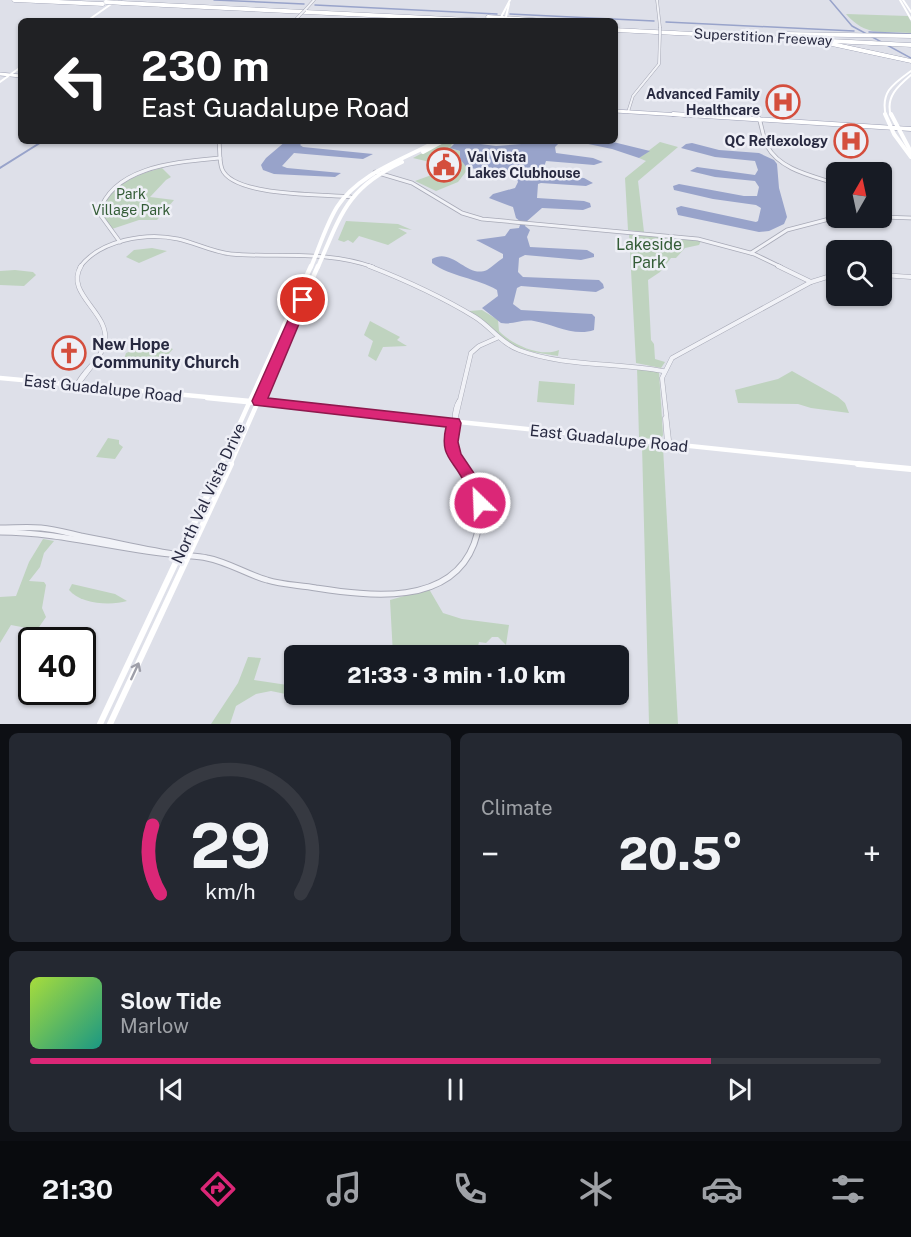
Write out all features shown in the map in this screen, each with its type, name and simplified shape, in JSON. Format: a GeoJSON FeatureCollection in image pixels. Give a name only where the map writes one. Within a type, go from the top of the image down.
{"type":"FeatureCollection","features":[{"type":"Feature","properties":{"kind":"highway"},"geometry":{"type":"LineString","coordinates":[[14,0],[104,3]]}},
{"type":"Feature","properties":{"kind":"highway"},"geometry":{"type":"LineString","coordinates":[[65,0],[380,18]]}},
{"type":"Feature","properties":{"kind":"highway"},"geometry":{"type":"LineString","coordinates":[[203,8],[469,18]]}},
{"type":"Feature","properties":{"kind":"highway"},"geometry":{"type":"LineString","coordinates":[[350,14],[432,18]]}},
{"type":"Feature","properties":{"kind":"highway"},"geometry":{"type":"LineString","coordinates":[[321,15],[362,18]]}},
{"type":"Feature","properties":{"kind":"highway","name":"Superstition Freeway"},"geometry":{"type":"LineString","coordinates":[[618,28],[662,28],[700,33]]}},
{"type":"Feature","properties":{"kind":"highway","name":"Superstition Freeway"},"geometry":{"type":"LineString","coordinates":[[618,28],[700,33]]}},
{"type":"Feature","properties":{"kind":"highway"},"geometry":{"type":"LineString","coordinates":[[700,33],[825,43],[911,62]]}},
{"type":"Feature","properties":{"kind":"highway","name":"Superstition Freeway"},"geometry":{"type":"LineString","coordinates":[[710,34],[770,34],[911,43]]}},
{"type":"Feature","properties":{"kind":"highway","name":"Superstition Freeway"},"geometry":{"type":"LineString","coordinates":[[710,34],[887,42]]}},
{"type":"Feature","properties":{"kind":"highway"},"geometry":{"type":"LineString","coordinates":[[770,34],[911,36]]}},
{"type":"Feature","properties":{"kind":"main road"},"geometry":{"type":"LineString","coordinates":[[91,18],[117,0]]}},
{"type":"Feature","properties":{"kind":"main road"},"geometry":{"type":"LineString","coordinates":[[901,0],[911,12]]}},
{"type":"Feature","properties":{"kind":"main road"},"geometry":{"type":"LineString","coordinates":[[901,0],[911,19]]}},
{"type":"Feature","properties":{"kind":"main road"},"geometry":{"type":"LineString","coordinates":[[500,18],[510,2]]}},
{"type":"Feature","properties":{"kind":"main road"},"geometry":{"type":"LineString","coordinates":[[506,18],[510,2]]}},
{"type":"Feature","properties":{"kind":"main road"},"geometry":{"type":"LineString","coordinates":[[0,82],[18,69]]}},
{"type":"Feature","properties":{"kind":"main road"},"geometry":{"type":"LineString","coordinates":[[911,73],[887,90],[883,101],[884,111],[911,157]]}},
{"type":"Feature","properties":{"kind":"main road"},"geometry":{"type":"LineString","coordinates":[[0,74],[18,75]]}},
{"type":"Feature","properties":{"kind":"main road"},"geometry":{"type":"LineString","coordinates":[[894,127],[888,104],[894,88],[902,80]]}},
{"type":"Feature","properties":{"kind":"main road"},"geometry":{"type":"LineString","coordinates":[[618,110],[911,128]]}},
{"type":"Feature","properties":{"kind":"main road","name":"North Val Vista Drive"},"geometry":{"type":"LineString","coordinates":[[110,724],[258,403],[336,211],[346,196],[379,172],[431,144]]}},
{"type":"Feature","properties":{"kind":"main road","name":"North Val Vista Drive"},"geometry":{"type":"LineString","coordinates":[[100,724],[342,211],[351,197],[379,172],[437,144]]}},
{"type":"Feature","properties":{"kind":"main road","name":"East Guadalupe Road"},"geometry":{"type":"LineString","coordinates":[[0,378],[911,469]]}},
{"type":"Feature","properties":{"kind":"street"},"geometry":{"type":"LineString","coordinates":[[297,18],[314,0]]}},
{"type":"Feature","properties":{"kind":"street"},"geometry":{"type":"LineString","coordinates":[[628,111],[633,93],[659,64],[662,28],[657,0]]}},
{"type":"Feature","properties":{"kind":"street"},"geometry":{"type":"LineString","coordinates":[[761,119],[767,144],[777,157],[801,171],[826,180]]}},
{"type":"Feature","properties":{"kind":"street"},"geometry":{"type":"LineString","coordinates":[[219,144],[222,170],[225,176],[246,187],[351,197]]}},
{"type":"Feature","properties":{"kind":"street"},"geometry":{"type":"LineString","coordinates":[[120,242],[99,213],[103,202],[123,181],[148,170],[220,157]]}},
{"type":"Feature","properties":{"kind":"street"},"geometry":{"type":"LineString","coordinates":[[379,172],[418,186],[467,215],[519,224],[682,236],[721,244],[752,254],[811,282]]}},
{"type":"Feature","properties":{"kind":"street"},"geometry":{"type":"LineString","coordinates":[[892,217],[911,218]]}},
{"type":"Feature","properties":{"kind":"street"},"geometry":{"type":"LineString","coordinates":[[752,254],[782,232],[826,219]]}},
{"type":"Feature","properties":{"kind":"street"},"geometry":{"type":"LineString","coordinates":[[77,385],[104,347],[106,330],[77,286],[75,279],[77,270],[92,255],[120,242],[137,238],[163,237],[218,252],[347,261],[371,267],[471,315],[497,338],[513,348],[536,355],[633,365],[663,371]]}},
{"type":"Feature","properties":{"kind":"street"},"geometry":{"type":"LineString","coordinates":[[892,276],[911,277]]}},
{"type":"Feature","properties":{"kind":"street"},"geometry":{"type":"LineString","coordinates":[[667,444],[662,381],[663,371],[675,356],[811,282],[826,277]]}},
{"type":"Feature","properties":{"kind":"street"},"geometry":{"type":"LineString","coordinates":[[0,530],[35,532],[143,552],[218,560],[267,580],[388,595],[425,587],[453,572],[469,554],[474,544],[480,512],[476,489],[453,455],[450,442],[471,353],[479,346],[497,338]]}},
{"type":"Feature","properties":{"kind":"green space"},"geometry":{"type":"Polygon","coordinates":[[[846,14],[908,16],[911,22],[911,33],[868,30],[846,14]]]}},
{"type":"Feature","properties":{"kind":"green space"},"geometry":{"type":"Polygon","coordinates":[[[660,142],[678,147],[638,181],[644,232],[628,230],[625,178],[646,161],[639,158],[660,142]]]}},
{"type":"Feature","properties":{"kind":"green space"},"geometry":{"type":"Polygon","coordinates":[[[439,144],[452,144],[452,149],[460,151],[460,159],[468,169],[458,182],[436,191],[415,181],[437,173],[437,167],[430,167],[430,164],[434,163],[413,158],[439,144]]]}},
{"type":"Feature","properties":{"kind":"green space","name":"Park Village Park"},"geometry":{"type":"Polygon","coordinates":[[[162,168],[171,177],[150,197],[174,200],[157,220],[139,220],[112,229],[102,216],[102,207],[106,198],[133,178],[162,168]]]}},
{"type":"Feature","properties":{"kind":"green space"},"geometry":{"type":"Polygon","coordinates":[[[346,221],[398,224],[412,230],[398,228],[407,233],[388,245],[359,236],[353,243],[348,240],[344,242],[338,240],[346,221]]]}},
{"type":"Feature","properties":{"kind":"green space","name":"Lakeside Park"},"geometry":{"type":"Polygon","coordinates":[[[629,233],[701,241],[699,245],[685,248],[676,258],[671,258],[660,272],[648,280],[651,340],[654,344],[655,359],[665,362],[661,368],[636,363],[629,233]]]}},
{"type":"Feature","properties":{"kind":"green space"},"geometry":{"type":"Polygon","coordinates":[[[152,248],[167,251],[139,263],[126,257],[134,250],[152,248]]]}},
{"type":"Feature","properties":{"kind":"green space"},"geometry":{"type":"Polygon","coordinates":[[[0,271],[33,272],[36,275],[24,286],[0,285],[0,271]]]}},
{"type":"Feature","properties":{"kind":"green space"},"geometry":{"type":"Polygon","coordinates":[[[482,310],[498,320],[499,331],[511,341],[535,351],[559,350],[558,356],[533,352],[511,345],[469,311],[482,310]]]}},
{"type":"Feature","properties":{"kind":"green space"},"geometry":{"type":"Polygon","coordinates":[[[370,321],[400,337],[397,340],[407,346],[383,347],[376,361],[368,356],[373,341],[364,335],[370,321]]]}},
{"type":"Feature","properties":{"kind":"green space"},"geometry":{"type":"Polygon","coordinates":[[[158,343],[173,349],[161,362],[124,359],[126,353],[134,350],[139,344],[158,343]]]}},
{"type":"Feature","properties":{"kind":"green space"},"geometry":{"type":"Polygon","coordinates":[[[637,367],[659,372],[663,435],[661,439],[639,438],[637,367]]]}},
{"type":"Feature","properties":{"kind":"green space"},"geometry":{"type":"Polygon","coordinates":[[[792,371],[838,397],[845,403],[849,413],[798,404],[738,403],[735,390],[778,379],[792,371]]]}},
{"type":"Feature","properties":{"kind":"green space"},"geometry":{"type":"Polygon","coordinates":[[[539,381],[575,384],[574,405],[537,402],[539,381]]]}},
{"type":"Feature","properties":{"kind":"green space"},"geometry":{"type":"Polygon","coordinates":[[[108,438],[119,440],[119,444],[123,447],[115,459],[96,457],[108,438]]]}},
{"type":"Feature","properties":{"kind":"green space"},"geometry":{"type":"Polygon","coordinates":[[[642,445],[663,447],[678,724],[649,724],[642,445]]]}},
{"type":"Feature","properties":{"kind":"green space"},"geometry":{"type":"Polygon","coordinates":[[[43,539],[54,541],[44,553],[40,567],[29,581],[44,582],[46,585],[42,608],[46,617],[39,627],[11,625],[0,643],[0,597],[16,596],[29,562],[43,539]]]}},
{"type":"Feature","properties":{"kind":"green space"},"geometry":{"type":"Polygon","coordinates":[[[72,584],[115,594],[127,601],[96,603],[88,601],[74,595],[69,590],[72,584]]]}},
{"type":"Feature","properties":{"kind":"green space"},"geometry":{"type":"Polygon","coordinates":[[[429,589],[443,613],[462,619],[509,625],[506,645],[498,637],[492,637],[486,643],[479,642],[478,645],[392,645],[390,600],[429,589]]]}},
{"type":"Feature","properties":{"kind":"green space"},"geometry":{"type":"Polygon","coordinates":[[[248,657],[261,658],[254,680],[284,684],[284,694],[271,691],[256,694],[236,706],[230,724],[211,724],[238,683],[248,657]]]}},
{"type":"Feature","properties":{"kind":"water"},"geometry":{"type":"Polygon","coordinates":[[[618,143],[650,151],[639,158],[588,144],[618,143]]]}},
{"type":"Feature","properties":{"kind":"water"},"geometry":{"type":"Polygon","coordinates":[[[692,143],[719,150],[759,153],[774,160],[777,164],[779,188],[787,217],[784,224],[769,231],[759,232],[678,215],[676,208],[681,206],[756,222],[761,208],[756,205],[713,199],[674,190],[673,186],[679,184],[744,196],[757,196],[759,187],[755,181],[715,177],[690,171],[697,167],[755,175],[758,170],[755,161],[715,157],[681,148],[692,143]]]}},
{"type":"Feature","properties":{"kind":"water"},"geometry":{"type":"Polygon","coordinates":[[[282,144],[301,144],[303,147],[373,154],[363,159],[294,153],[282,166],[341,173],[335,177],[274,174],[263,170],[261,165],[282,144]]]}},
{"type":"Feature","properties":{"kind":"water"},"geometry":{"type":"Polygon","coordinates":[[[454,144],[496,146],[558,144],[555,147],[556,153],[593,158],[603,162],[594,165],[546,161],[542,173],[545,175],[584,178],[593,183],[586,186],[541,183],[538,184],[537,198],[584,201],[590,203],[591,207],[583,210],[542,208],[526,222],[525,226],[530,230],[527,237],[530,247],[587,250],[594,254],[594,257],[581,260],[525,255],[519,258],[518,272],[523,277],[599,280],[604,288],[596,292],[521,286],[517,288],[513,304],[521,310],[592,314],[595,317],[594,330],[571,331],[530,321],[501,323],[482,308],[498,296],[497,290],[439,268],[432,263],[432,259],[440,256],[447,257],[473,270],[480,272],[487,270],[503,258],[503,254],[476,240],[505,236],[510,229],[519,228],[521,222],[516,218],[513,207],[489,198],[493,194],[515,188],[518,182],[516,175],[505,171],[467,168],[460,159],[460,151],[450,148],[454,144]]]}},
{"type":"Feature","properties":{"kind":"waterway"},"geometry":{"type":"LineString","coordinates":[[214,0],[304,4]]}},
{"type":"Feature","properties":{"kind":"waterway"},"geometry":{"type":"LineString","coordinates":[[830,0],[852,26],[911,58]]}},
{"type":"Feature","properties":{"kind":"waterway"},"geometry":{"type":"LineString","coordinates":[[315,5],[497,14]]}},
{"type":"Feature","properties":{"kind":"waterway"},"geometry":{"type":"LineString","coordinates":[[510,14],[592,18]]}},
{"type":"Feature","properties":{"kind":"waterway"},"geometry":{"type":"LineString","coordinates":[[618,19],[654,21]]}},
{"type":"Feature","properties":{"kind":"waterway"},"geometry":{"type":"LineString","coordinates":[[666,22],[854,31]]}},
{"type":"Feature","properties":{"kind":"waterway"},"geometry":{"type":"LineString","coordinates":[[869,32],[911,34]]}},
{"type":"Feature","properties":{"kind":"waterway"},"geometry":{"type":"LineString","coordinates":[[0,168],[38,144]]}},
{"type":"Feature","properties":{"kind":"place","name":"Advanced Family Healthcare"},"geometry":{"type":"Point","coordinates":[783,102]}},
{"type":"Feature","properties":{"kind":"place","name":"QC Reflexology"},"geometry":{"type":"Point","coordinates":[851,141]}},
{"type":"Feature","properties":{"kind":"place","name":"Val Vista Lakes Clubhouse"},"geometry":{"type":"Point","coordinates":[444,165]}},
{"type":"Feature","properties":{"kind":"place","name":"New Hope Community Church"},"geometry":{"type":"Point","coordinates":[69,353]}},
{"type":"Feature","properties":{"kind":"route"},"geometry":{"type":"LineString","coordinates":[[303,300],[259,401],[454,423],[450,442],[453,455],[476,489],[480,503]]}}]}
